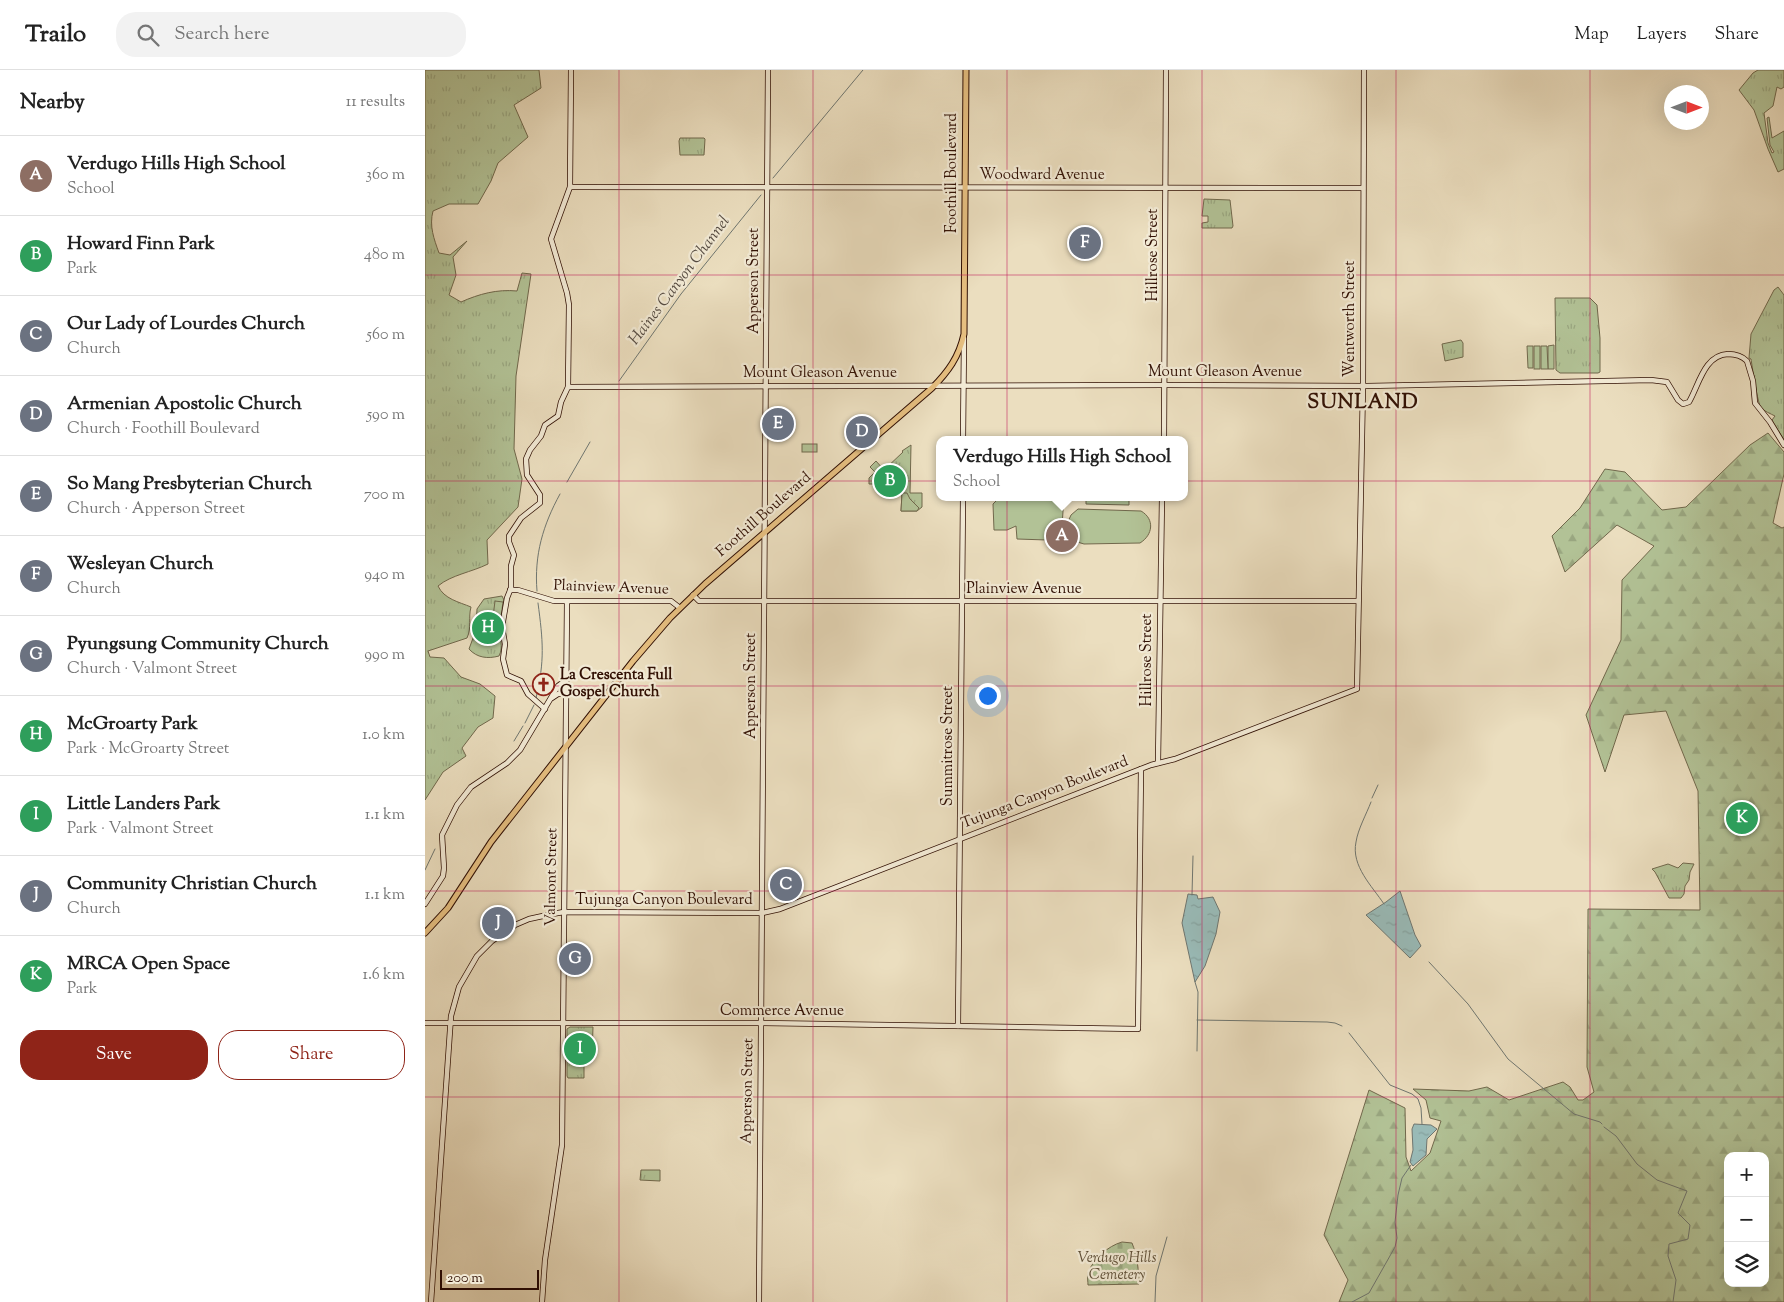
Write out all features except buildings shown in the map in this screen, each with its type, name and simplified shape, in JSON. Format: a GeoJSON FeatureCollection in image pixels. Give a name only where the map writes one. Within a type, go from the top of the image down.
{"type":"FeatureCollection","features":[{"type":"Feature","properties":{"kind":"main road","name":"Foothill Boulevard"},"geometry":{"type":"LineString","coordinates":[[425,933],[448,908],[491,842],[633,662],[680,608],[764,532],[935,385],[955,360],[964,334],[966,70]]}},
{"type":"Feature","properties":{"kind":"street"},"geometry":{"type":"LineString","coordinates":[[545,709],[528,694],[521,681],[508,676],[505,666],[502,625],[507,598],[511,590],[511,566],[514,553],[509,542],[509,533],[521,518],[540,502],[540,495],[527,475],[526,459],[530,450],[541,436],[545,425],[558,416],[561,402],[568,387],[569,305],[551,239],[570,187],[571,70]]}},
{"type":"Feature","properties":{"kind":"street","name":"Apperson Street"},"geometry":{"type":"LineString","coordinates":[[759,1302],[768,70]]}},
{"type":"Feature","properties":{"kind":"street","name":"Hillrose Street"},"geometry":{"type":"LineString","coordinates":[[1164,436],[1166,70]]}},
{"type":"Feature","properties":{"kind":"street","name":"Wentworth Street"},"geometry":{"type":"LineString","coordinates":[[1357,688],[1363,386],[1364,70]]}},
{"type":"Feature","properties":{"kind":"street","name":"Woodward Avenue"},"geometry":{"type":"LineString","coordinates":[[570,187],[1363,188]]}},
{"type":"Feature","properties":{"kind":"street"},"geometry":{"type":"LineString","coordinates":[[963,436],[964,334]]}},
{"type":"Feature","properties":{"kind":"street","name":"Mount Gleason Avenue"},"geometry":{"type":"LineString","coordinates":[[568,387],[1165,384],[1363,386],[1660,380],[1667,382],[1680,403],[1685,404],[1691,399],[1699,378],[1713,360],[1721,355],[1735,354],[1747,361],[1753,381],[1755,403],[1770,422],[1784,445]]}},
{"type":"Feature","properties":{"kind":"street","name":"Summitrose Street"},"geometry":{"type":"LineString","coordinates":[[958,1026],[963,501]]}},
{"type":"Feature","properties":{"kind":"street","name":"Hillrose Street"},"geometry":{"type":"LineString","coordinates":[[1158,764],[1162,501]]}},
{"type":"Feature","properties":{"kind":"street","name":"Plainview Avenue"},"geometry":{"type":"LineString","coordinates":[[511,590],[518,590],[554,601],[671,601],[680,608]]}},
{"type":"Feature","properties":{"kind":"street","name":"Plainview Avenue"},"geometry":{"type":"LineString","coordinates":[[693,595],[699,601],[1359,601]]}},
{"type":"Feature","properties":{"kind":"street","name":"Valmont Street"},"geometry":{"type":"LineString","coordinates":[[542,1302],[545,1260],[562,1145],[567,602]]}},
{"type":"Feature","properties":{"kind":"street"},"geometry":{"type":"LineString","coordinates":[[425,904],[443,876],[445,868],[442,835],[457,805],[471,787],[513,757],[558,686],[566,682]]}},
{"type":"Feature","properties":{"kind":"street","name":"Tujunga Canyon Boulevard"},"geometry":{"type":"LineString","coordinates":[[431,1302],[450,1023],[453,1003],[471,964],[483,949],[503,932],[521,922],[565,912],[761,913],[780,908],[1141,769],[1175,759],[1357,688]]}},
{"type":"Feature","properties":{"kind":"street"},"geometry":{"type":"LineString","coordinates":[[552,698],[558,694],[566,694]]}},
{"type":"Feature","properties":{"kind":"street","name":"Commerce Avenue"},"geometry":{"type":"LineString","coordinates":[[425,1023],[761,1023],[1138,1029],[1141,769]]}},
{"type":"Feature","properties":{"kind":"green space"},"geometry":{"type":"Polygon","coordinates":[[[425,70],[539,70],[541,88],[514,105],[528,137],[498,163],[491,181],[478,204],[449,204],[433,211],[432,217],[435,243],[439,253],[450,255],[467,241],[453,257],[456,275],[449,295],[461,302],[488,293],[517,291],[522,273],[531,274],[516,376],[514,449],[522,479],[518,507],[487,540],[488,564],[449,579],[438,586],[448,597],[471,607],[467,638],[428,651],[430,657],[444,658],[461,677],[480,684],[495,696],[493,718],[478,727],[462,748],[466,756],[443,772],[425,800],[425,70]]]}},
{"type":"Feature","properties":{"kind":"green space"},"geometry":{"type":"Polygon","coordinates":[[[1758,70],[1784,70],[1784,87],[1781,89],[1777,87],[1773,106],[1764,113],[1768,143],[1772,153],[1774,152],[1770,145],[1767,118],[1769,117],[1772,138],[1784,131],[1784,169],[1778,172],[1754,110],[1739,90],[1753,73],[1758,70]]]}},
{"type":"Feature","properties":{"kind":"green space"},"geometry":{"type":"Polygon","coordinates":[[[680,138],[704,138],[704,155],[680,155],[680,138]]]}},
{"type":"Feature","properties":{"kind":"green space"},"geometry":{"type":"Polygon","coordinates":[[[1204,199],[1230,200],[1232,228],[1202,228],[1202,223],[1208,222],[1208,216],[1202,216],[1204,199]]]}},
{"type":"Feature","properties":{"kind":"green space"},"geometry":{"type":"Polygon","coordinates":[[[1778,287],[1784,295],[1784,440],[1772,420],[1775,416],[1761,408],[1751,359],[1749,358],[1751,334],[1774,290],[1778,287]]]}},
{"type":"Feature","properties":{"kind":"green space"},"geometry":{"type":"Polygon","coordinates":[[[1555,298],[1590,298],[1597,305],[1600,338],[1600,372],[1560,373],[1556,370],[1555,298]]]}},
{"type":"Feature","properties":{"kind":"green space"},"geometry":{"type":"Polygon","coordinates":[[[1461,340],[1463,343],[1463,357],[1445,361],[1442,344],[1461,340]]]}},
{"type":"Feature","properties":{"kind":"green space"},"geometry":{"type":"Polygon","coordinates":[[[1554,345],[1554,369],[1548,369],[1548,346],[1554,345]]]}},
{"type":"Feature","properties":{"kind":"green space"},"geometry":{"type":"Polygon","coordinates":[[[1527,346],[1533,346],[1533,368],[1528,368],[1527,346]]]}},
{"type":"Feature","properties":{"kind":"green space"},"geometry":{"type":"Polygon","coordinates":[[[1534,346],[1540,346],[1540,369],[1534,369],[1534,346]]]}},
{"type":"Feature","properties":{"kind":"green space"},"geometry":{"type":"Polygon","coordinates":[[[1541,346],[1547,346],[1548,369],[1541,369],[1541,346]]]}},
{"type":"Feature","properties":{"kind":"green space"},"geometry":{"type":"Polygon","coordinates":[[[1768,433],[1784,452],[1784,474],[1773,523],[1782,528],[1784,527],[1784,1302],[1339,1302],[1348,1280],[1324,1235],[1369,1090],[1405,1108],[1406,1157],[1411,1171],[1430,1153],[1441,1121],[1430,1118],[1426,1100],[1413,1089],[1469,1091],[1487,1087],[1509,1100],[1563,1082],[1570,1087],[1578,1100],[1583,1100],[1594,1092],[1587,1067],[1588,909],[1700,910],[1698,791],[1666,711],[1624,715],[1605,772],[1586,715],[1621,640],[1622,580],[1654,546],[1617,525],[1565,572],[1552,536],[1580,508],[1605,469],[1625,472],[1662,510],[1686,507],[1750,445],[1768,433]]]}},
{"type":"Feature","properties":{"kind":"green space"},"geometry":{"type":"Polygon","coordinates":[[[802,444],[817,444],[817,452],[802,452],[802,444]]]}},
{"type":"Feature","properties":{"kind":"green space"},"geometry":{"type":"Polygon","coordinates":[[[911,445],[910,493],[922,493],[922,507],[917,511],[901,511],[902,494],[885,494],[885,484],[869,484],[869,478],[875,472],[870,467],[876,461],[884,470],[902,451],[911,445]]]}},
{"type":"Feature","properties":{"kind":"green space"},"geometry":{"type":"Polygon","coordinates":[[[902,493],[907,493],[919,508],[917,511],[901,511],[902,493]]]}},
{"type":"Feature","properties":{"kind":"green space"},"geometry":{"type":"Polygon","coordinates":[[[996,501],[1064,501],[1062,526],[1059,526],[1059,536],[1057,538],[1047,538],[1047,540],[1017,539],[1016,526],[1007,530],[994,530],[993,504],[996,501]]]}},
{"type":"Feature","properties":{"kind":"green space"},"geometry":{"type":"Polygon","coordinates":[[[1086,501],[1129,501],[1129,505],[1086,504],[1086,501]]]}},
{"type":"Feature","properties":{"kind":"green space"},"geometry":{"type":"Polygon","coordinates":[[[1078,509],[1141,511],[1149,518],[1150,531],[1148,536],[1140,543],[1084,544],[1074,541],[1068,533],[1067,524],[1071,515],[1078,509]]]}},
{"type":"Feature","properties":{"kind":"green space"},"geometry":{"type":"Polygon","coordinates":[[[502,596],[504,600],[500,625],[501,646],[499,656],[479,656],[469,649],[476,630],[477,609],[484,599],[502,596]]]}},
{"type":"Feature","properties":{"kind":"green space"},"geometry":{"type":"Polygon","coordinates":[[[495,601],[503,602],[501,617],[493,617],[495,601]]]}},
{"type":"Feature","properties":{"kind":"green space"},"geometry":{"type":"Polygon","coordinates":[[[1683,863],[1694,864],[1685,886],[1684,894],[1681,898],[1669,898],[1652,869],[1668,864],[1678,868],[1683,863]]]}},
{"type":"Feature","properties":{"kind":"green space"},"geometry":{"type":"Polygon","coordinates":[[[570,1027],[593,1027],[592,1056],[584,1057],[584,1078],[568,1078],[567,1076],[567,1029],[570,1027]]]}},
{"type":"Feature","properties":{"kind":"green space"},"geometry":{"type":"Polygon","coordinates":[[[641,1170],[660,1170],[660,1181],[640,1180],[641,1170]]]}},
{"type":"Feature","properties":{"kind":"green space","name":"Verdugo Hills Cemetery"},"geometry":{"type":"Polygon","coordinates":[[[1122,1242],[1132,1243],[1139,1274],[1139,1284],[1088,1285],[1088,1273],[1093,1263],[1106,1250],[1122,1242]]]}},
{"type":"Feature","properties":{"kind":"water"},"geometry":{"type":"Polygon","coordinates":[[[1400,891],[1415,935],[1421,946],[1410,958],[1366,915],[1400,891]]]}},
{"type":"Feature","properties":{"kind":"water"},"geometry":{"type":"Polygon","coordinates":[[[1188,894],[1197,895],[1198,899],[1213,897],[1220,912],[1216,934],[1205,966],[1195,982],[1182,923],[1188,894]]]}},
{"type":"Feature","properties":{"kind":"water"},"geometry":{"type":"Polygon","coordinates":[[[1414,1124],[1431,1125],[1437,1129],[1427,1139],[1426,1155],[1413,1166],[1410,1162],[1413,1150],[1412,1129],[1414,1124]]]}},
{"type":"Feature","properties":{"kind":"waterway","name":"Haines Canyon Channel"},"geometry":{"type":"LineString","coordinates":[[773,178],[863,70]]}},
{"type":"Feature","properties":{"kind":"waterway","name":"Haines Canyon Channel"},"geometry":{"type":"LineString","coordinates":[[619,381],[681,294],[761,195]]}},
{"type":"Feature","properties":{"kind":"waterway","name":"Haines Canyon Channel"},"geometry":{"type":"LineString","coordinates":[[567,482],[590,442]]}},
{"type":"Feature","properties":{"kind":"waterway","name":"Haines Canyon Channel"},"geometry":{"type":"LineString","coordinates":[[537,591],[538,553],[544,529],[560,494]]}},
{"type":"Feature","properties":{"kind":"waterway","name":"Haines Canyon Channel"},"geometry":{"type":"LineString","coordinates":[[536,698],[541,672],[542,650],[538,603]]}},
{"type":"Feature","properties":{"kind":"waterway","name":"Haines Canyon Channel"},"geometry":{"type":"LineString","coordinates":[[525,723],[534,705]]}},
{"type":"Feature","properties":{"kind":"waterway","name":"Haines Canyon Channel"},"geometry":{"type":"LineString","coordinates":[[514,741],[523,726]]}},
{"type":"Feature","properties":{"kind":"waterway"},"geometry":{"type":"LineString","coordinates":[[1372,798],[1378,785]]}},
{"type":"Feature","properties":{"kind":"waterway"},"geometry":{"type":"LineString","coordinates":[[1371,802],[1358,832],[1355,851],[1359,867],[1384,904]]}},
{"type":"Feature","properties":{"kind":"waterway","name":"Haines Canyon Channel"},"geometry":{"type":"LineString","coordinates":[[425,870],[435,849]]}},
{"type":"Feature","properties":{"kind":"waterway"},"geometry":{"type":"LineString","coordinates":[[1192,895],[1193,856]]}},
{"type":"Feature","properties":{"kind":"waterway"},"geometry":{"type":"LineString","coordinates":[[1429,962],[1468,1004],[1508,1059],[1574,1114],[1602,1124]]}},
{"type":"Feature","properties":{"kind":"waterway"},"geometry":{"type":"LineString","coordinates":[[1195,982],[1198,992],[1197,1051]]}},
{"type":"Feature","properties":{"kind":"waterway"},"geometry":{"type":"LineString","coordinates":[[1197,1020],[1327,1022],[1342,1026]]}},
{"type":"Feature","properties":{"kind":"waterway"},"geometry":{"type":"LineString","coordinates":[[1349,1033],[1390,1085],[1412,1094],[1418,1099],[1421,1108],[1422,1124]]}},
{"type":"Feature","properties":{"kind":"waterway"},"geometry":{"type":"LineString","coordinates":[[1604,1127],[1616,1136],[1637,1164],[1657,1180],[1687,1191],[1678,1213],[1690,1225],[1688,1239],[1669,1244],[1668,1256],[1676,1280],[1673,1302]]}},
{"type":"Feature","properties":{"kind":"waterway"},"geometry":{"type":"LineString","coordinates":[[1352,1302],[1369,1293],[1395,1247],[1398,1195],[1402,1178],[1411,1165]]}},
{"type":"Feature","properties":{"kind":"waterway"},"geometry":{"type":"LineString","coordinates":[[1155,1302],[1156,1276],[1167,1237]]}},
{"type":"Feature","properties":{"kind":"place","name":"Wesleyan Church"},"geometry":{"type":"Point","coordinates":[1085,243]}},
{"type":"Feature","properties":{"kind":"place","name":"So Mang Presbyterian Church"},"geometry":{"type":"Point","coordinates":[778,424]}},
{"type":"Feature","properties":{"kind":"place","name":"Armenian Apostolic Church"},"geometry":{"type":"Point","coordinates":[862,432]}},
{"type":"Feature","properties":{"kind":"place","name":"Howard Finn Park"},"geometry":{"type":"Point","coordinates":[890,481]}},
{"type":"Feature","properties":{"kind":"place","name":"Verdugo Hills High School"},"geometry":{"type":"Point","coordinates":[1062,536]}},
{"type":"Feature","properties":{"kind":"place","name":"McGroarty Park"},"geometry":{"type":"Point","coordinates":[488,628]}},
{"type":"Feature","properties":{"kind":"place","name":"La Crescenta Full Gospel Church"},"geometry":{"type":"Point","coordinates":[544,684]}},
{"type":"Feature","properties":{"kind":"place","name":"MRCA Open Space"},"geometry":{"type":"Point","coordinates":[1742,818]}},
{"type":"Feature","properties":{"kind":"place","name":"Our Lady of Lourdes Church"},"geometry":{"type":"Point","coordinates":[786,885]}},
{"type":"Feature","properties":{"kind":"place","name":"Community Christian Church"},"geometry":{"type":"Point","coordinates":[498,923]}},
{"type":"Feature","properties":{"kind":"place","name":"Pyungsung Community Church"},"geometry":{"type":"Point","coordinates":[575,959]}},
{"type":"Feature","properties":{"kind":"place","name":"Little Landers Park"},"geometry":{"type":"Point","coordinates":[580,1049]}},
{"type":"Feature","properties":{"kind":"district","name":"SUNLAND"},"geometry":{"type":"Point","coordinates":[1363,403]}}]}
